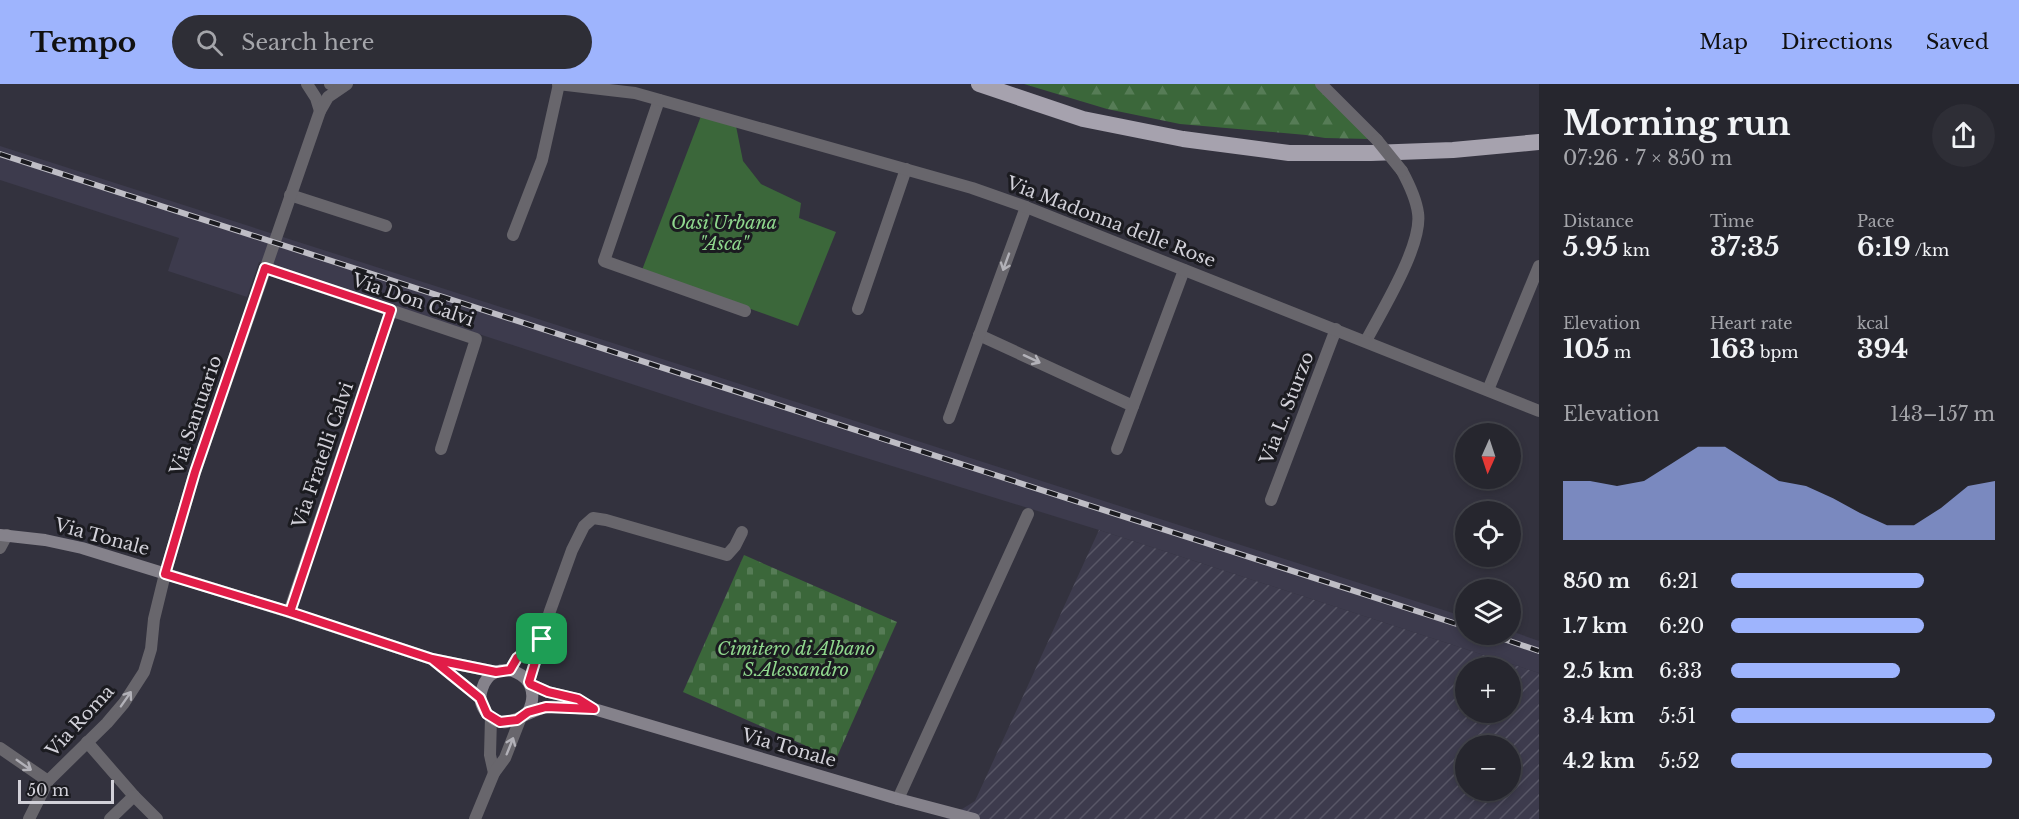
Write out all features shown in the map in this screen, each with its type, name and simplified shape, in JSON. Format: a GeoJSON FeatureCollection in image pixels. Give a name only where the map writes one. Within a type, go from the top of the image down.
{"type":"FeatureCollection","features":[{"type":"Feature","properties":{"kind":"highway"},"geometry":{"type":"LineString","coordinates":[[979,84],[1083,119],[1183,139],[1289,153],[1453,150],[1539,142]]}},
{"type":"Feature","properties":{"kind":"highway"},"geometry":{"type":"LineString","coordinates":[[1453,150],[1539,135]]}},
{"type":"Feature","properties":{"kind":"main road","name":"Via Tonale"},"geometry":{"type":"LineString","coordinates":[[3,535],[45,540],[82,548],[290,612],[432,659],[496,672],[510,670],[519,673],[529,683],[548,692],[578,699],[594,709]]}},
{"type":"Feature","properties":{"kind":"main road","name":"Via Tonale"},"geometry":{"type":"LineString","coordinates":[[432,659],[480,698],[483,707],[491,717],[500,722],[510,722],[546,707],[594,709],[975,819]]}},
{"type":"Feature","properties":{"kind":"main road"},"geometry":{"type":"LineString","coordinates":[[480,698],[484,684],[496,672]]}},
{"type":"Feature","properties":{"kind":"main road"},"geometry":{"type":"LineString","coordinates":[[524,715],[533,699],[529,683]]}},
{"type":"Feature","properties":{"kind":"street"},"geometry":{"type":"LineString","coordinates":[[307,84],[316,98],[320,111]]}},
{"type":"Feature","properties":{"kind":"street"},"geometry":{"type":"LineString","coordinates":[[513,235],[542,160],[559,84]]}},
{"type":"Feature","properties":{"kind":"street","name":"Via Madonna delle Rose"},"geometry":{"type":"LineString","coordinates":[[559,84],[635,93],[906,169],[1026,207],[1539,411]]}},
{"type":"Feature","properties":{"kind":"street"},"geometry":{"type":"LineString","coordinates":[[1321,84],[1377,140],[1402,171],[1412,190],[1419,216],[1416,237],[1404,269],[1366,341]]}},
{"type":"Feature","properties":{"kind":"street","name":"Via Santuario"},"geometry":{"type":"LineString","coordinates":[[165,574],[195,472],[290,195],[320,111],[338,85]]}},
{"type":"Feature","properties":{"kind":"street"},"geometry":{"type":"LineString","coordinates":[[659,100],[604,261],[745,311]]}},
{"type":"Feature","properties":{"kind":"street"},"geometry":{"type":"LineString","coordinates":[[858,309],[906,169]]}},
{"type":"Feature","properties":{"kind":"street"},"geometry":{"type":"LineString","coordinates":[[290,195],[386,226]]}},
{"type":"Feature","properties":{"kind":"street"},"geometry":{"type":"LineString","coordinates":[[950,417],[1026,207]]}},
{"type":"Feature","properties":{"kind":"street"},"geometry":{"type":"LineString","coordinates":[[1488,390],[1539,266]]}},
{"type":"Feature","properties":{"kind":"street","name":"Via Don Calvi"},"geometry":{"type":"LineString","coordinates":[[265,268],[476,339],[441,449]]}},
{"type":"Feature","properties":{"kind":"street"},"geometry":{"type":"LineString","coordinates":[[1117,449],[1184,270]]}},
{"type":"Feature","properties":{"kind":"street","name":"Via Fratelli Calvi"},"geometry":{"type":"LineString","coordinates":[[290,612],[391,310]]}},
{"type":"Feature","properties":{"kind":"street","name":"Via L. Sturzo"},"geometry":{"type":"LineString","coordinates":[[1271,500],[1336,329]]}},
{"type":"Feature","properties":{"kind":"street"},"geometry":{"type":"LineString","coordinates":[[979,335],[1133,406]]}},
{"type":"Feature","properties":{"kind":"street"},"geometry":{"type":"LineString","coordinates":[[898,798],[1028,514]]}},
{"type":"Feature","properties":{"kind":"street"},"geometry":{"type":"LineString","coordinates":[[529,683],[572,550],[584,526],[593,518],[727,555],[742,532]]}},
{"type":"Feature","properties":{"kind":"street"},"geometry":{"type":"LineString","coordinates":[[0,548],[3,535]]}},
{"type":"Feature","properties":{"kind":"street","name":"Via Roma"},"geometry":{"type":"LineString","coordinates":[[29,819],[48,782],[107,723],[124,703],[144,672],[151,650],[154,619],[165,574]]}},
{"type":"Feature","properties":{"kind":"street"},"geometry":{"type":"LineString","coordinates":[[510,670],[517,658],[542,639]]}},
{"type":"Feature","properties":{"kind":"street"},"geometry":{"type":"LineString","coordinates":[[475,819],[494,773],[505,758],[524,715]]}},
{"type":"Feature","properties":{"kind":"street"},"geometry":{"type":"LineString","coordinates":[[491,717],[490,755],[494,773]]}},
{"type":"Feature","properties":{"kind":"street"},"geometry":{"type":"LineString","coordinates":[[87,742],[157,819]]}},
{"type":"Feature","properties":{"kind":"street"},"geometry":{"type":"LineString","coordinates":[[0,748],[48,782]]}},
{"type":"Feature","properties":{"kind":"street"},"geometry":{"type":"LineString","coordinates":[[110,819],[134,796]]}},
{"type":"Feature","properties":{"kind":"shaded area"},"geometry":{"type":"Polygon","coordinates":[[[0,146],[1455,614],[1455,645],[1521,645],[1521,635],[1539,641],[1539,673],[1521,667],[1521,657],[1490,657],[1099,530],[708,409],[259,262],[247,297],[168,271],[179,238],[0,180],[0,146]]]}},
{"type":"Feature","properties":{"kind":"shaded area"},"geometry":{"type":"Polygon","coordinates":[[[1099,530],[1490,657],[1455,657],[1455,723],[1521,723],[1521,667],[1539,673],[1539,819],[946,819],[975,801],[1099,530]]]}},
{"type":"Feature","properties":{"kind":"green space"},"geometry":{"type":"Polygon","coordinates":[[[1024,84],[1315,84],[1370,139],[1325,138],[1180,124],[1107,109],[1024,84]]]}},
{"type":"Feature","properties":{"kind":"green space","name":"Oasi Urbana \"Asca\""},"geometry":{"type":"Polygon","coordinates":[[[701,116],[736,126],[743,161],[761,184],[801,203],[799,218],[836,232],[798,326],[642,270],[701,116]]]}},
{"type":"Feature","properties":{"kind":"green space","name":"Cimitero di Albano S.Alessandro"},"geometry":{"type":"Polygon","coordinates":[[[744,555],[897,622],[836,759],[683,692],[744,555]]]}},
{"type":"Feature","properties":{"kind":"railway"},"geometry":{"type":"LineString","coordinates":[[0,154],[1455,623]]}},
{"type":"Feature","properties":{"kind":"railway"},"geometry":{"type":"LineString","coordinates":[[1521,645],[1539,651]]}},
{"type":"Feature","properties":{"kind":"route"},"geometry":{"type":"LineString","coordinates":[[542,639],[517,658],[510,670],[496,672],[432,659],[165,574],[195,472],[265,268],[391,310],[290,612],[432,659],[480,698],[487,714],[500,722],[517,720],[528,712],[546,707],[594,709],[578,699],[548,692],[530,684],[542,639]]}}]}
